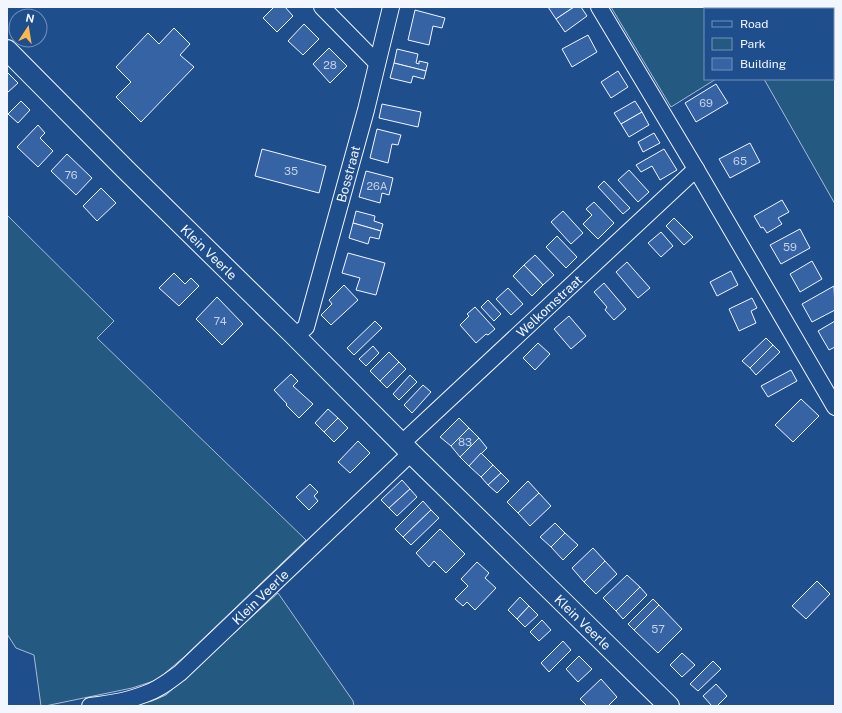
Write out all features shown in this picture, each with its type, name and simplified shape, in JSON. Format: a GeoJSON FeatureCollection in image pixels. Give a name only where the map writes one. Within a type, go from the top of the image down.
{"type":"FeatureCollection","features":[{"type":"Feature","properties":{"kind":"main road","name":"Klein Veerle"},"geometry":{"type":"LineString","coordinates":[[7,50],[127,171],[296,336],[406,448],[669,706]]}},
{"type":"Feature","properties":{"kind":"street"},"geometry":{"type":"LineString","coordinates":[[322,7],[377,63]]}},
{"type":"Feature","properties":{"kind":"street","name":"Bosstraat"},"geometry":{"type":"LineString","coordinates":[[296,336],[306,327],[366,110],[391,7]]}},
{"type":"Feature","properties":{"kind":"street"},"geometry":{"type":"LineString","coordinates":[[599,7],[696,169],[835,408]]}},
{"type":"Feature","properties":{"kind":"street","name":"Welkomstraat"},"geometry":{"type":"LineString","coordinates":[[406,448],[696,169]]}},
{"type":"Feature","properties":{"kind":"street","name":"Klein Veerle"},"geometry":{"type":"LineString","coordinates":[[90,706],[145,694],[162,686],[180,673],[406,448]]}},
{"type":"Feature","properties":{"kind":"green space"},"geometry":{"type":"Polygon","coordinates":[[[611,7],[835,7],[835,204],[765,80],[834,80],[834,8],[704,8],[704,80],[714,80],[671,107],[611,7]]]}},
{"type":"Feature","properties":{"kind":"green space"},"geometry":{"type":"Polygon","coordinates":[[[7,215],[114,321],[97,338],[306,540],[184,657],[157,680],[132,688],[45,706],[41,706],[34,655],[16,648],[7,634],[7,215]]]}},
{"type":"Feature","properties":{"kind":"green space"},"geometry":{"type":"Polygon","coordinates":[[[278,593],[353,701],[354,706],[132,706],[152,701],[166,695],[278,593]]]}},
{"type":"Feature","properties":{"kind":"building"},"geometry":{"type":"Polygon","coordinates":[[[274,7],[285,7],[293,16],[277,32],[263,18],[274,7]]]}},
{"type":"Feature","properties":{"kind":"building"},"geometry":{"type":"Polygon","coordinates":[[[548,7],[574,7],[556,19],[548,7]]]}},
{"type":"Feature","properties":{"kind":"building"},"geometry":{"type":"Polygon","coordinates":[[[574,7],[581,7],[587,16],[565,32],[556,19],[574,7]]]}},
{"type":"Feature","properties":{"kind":"building"},"geometry":{"type":"Polygon","coordinates":[[[415,10],[445,18],[442,28],[433,26],[429,45],[408,40],[415,10]]]}},
{"type":"Feature","properties":{"kind":"building"},"geometry":{"type":"Polygon","coordinates":[[[304,24],[319,39],[303,55],[288,41],[304,24]]]}},
{"type":"Feature","properties":{"kind":"building"},"geometry":{"type":"Polygon","coordinates":[[[174,28],[190,44],[180,55],[194,67],[141,122],[116,97],[131,82],[116,67],[148,33],[159,44],[174,28]]]}},
{"type":"Feature","properties":{"kind":"building"},"geometry":{"type":"Polygon","coordinates":[[[588,35],[597,52],[572,67],[562,49],[588,35]]]}},
{"type":"Feature","properties":{"kind":"building"},"geometry":{"type":"Polygon","coordinates":[[[329,48],[347,66],[330,83],[313,64],[329,48]]]}},
{"type":"Feature","properties":{"kind":"building"},"geometry":{"type":"Polygon","coordinates":[[[397,49],[418,54],[416,63],[419,64],[419,61],[428,63],[426,71],[394,63],[397,49]]]}},
{"type":"Feature","properties":{"kind":"building"},"geometry":{"type":"Polygon","coordinates":[[[394,63],[426,71],[424,79],[413,76],[411,83],[390,78],[394,63]]]}},
{"type":"Feature","properties":{"kind":"building"},"geometry":{"type":"Polygon","coordinates":[[[618,71],[628,87],[611,98],[601,82],[618,71]]]}},
{"type":"Feature","properties":{"kind":"building"},"geometry":{"type":"Polygon","coordinates":[[[7,72],[18,83],[7,93],[7,72]]]}},
{"type":"Feature","properties":{"kind":"building"},"geometry":{"type":"Polygon","coordinates":[[[716,84],[728,103],[696,122],[685,103],[716,84]]]}},
{"type":"Feature","properties":{"kind":"building"},"geometry":{"type":"Polygon","coordinates":[[[21,101],[30,110],[18,123],[8,114],[21,101]]]}},
{"type":"Feature","properties":{"kind":"building"},"geometry":{"type":"Polygon","coordinates":[[[635,101],[642,112],[621,124],[614,113],[635,101]]]}},
{"type":"Feature","properties":{"kind":"building"},"geometry":{"type":"Polygon","coordinates":[[[382,104],[421,112],[418,127],[379,118],[382,104]]]}},
{"type":"Feature","properties":{"kind":"building"},"geometry":{"type":"Polygon","coordinates":[[[642,112],[649,125],[629,137],[621,124],[642,112]]]}},
{"type":"Feature","properties":{"kind":"building"},"geometry":{"type":"Polygon","coordinates":[[[38,125],[45,133],[40,138],[53,151],[38,167],[17,147],[38,125]]]}},
{"type":"Feature","properties":{"kind":"building"},"geometry":{"type":"Polygon","coordinates":[[[377,129],[401,135],[398,145],[392,144],[388,163],[370,158],[377,129]]]}},
{"type":"Feature","properties":{"kind":"building"},"geometry":{"type":"Polygon","coordinates":[[[654,133],[660,143],[643,152],[638,142],[654,133]]]}},
{"type":"Feature","properties":{"kind":"building"},"geometry":{"type":"Polygon","coordinates":[[[750,143],[760,162],[730,178],[719,159],[750,143]]]}},
{"type":"Feature","properties":{"kind":"building"},"geometry":{"type":"Polygon","coordinates":[[[262,149],[326,166],[319,193],[255,176],[262,149]]]}},
{"type":"Feature","properties":{"kind":"building"},"geometry":{"type":"Polygon","coordinates":[[[664,149],[677,170],[660,180],[652,166],[641,172],[636,165],[664,149]]]}},
{"type":"Feature","properties":{"kind":"building"},"geometry":{"type":"Polygon","coordinates":[[[67,154],[92,178],[76,195],[51,171],[67,154]]]}},
{"type":"Feature","properties":{"kind":"building"},"geometry":{"type":"Polygon","coordinates":[[[629,170],[649,192],[638,202],[618,180],[629,170]]]}},
{"type":"Feature","properties":{"kind":"building"},"geometry":{"type":"Polygon","coordinates":[[[366,171],[393,178],[389,195],[382,193],[380,203],[359,197],[366,171]]]}},
{"type":"Feature","properties":{"kind":"building"},"geometry":{"type":"Polygon","coordinates":[[[604,181],[630,208],[623,214],[598,187],[604,181]]]}},
{"type":"Feature","properties":{"kind":"building"},"geometry":{"type":"Polygon","coordinates":[[[101,188],[116,203],[97,221],[83,206],[101,188]]]}},
{"type":"Feature","properties":{"kind":"building"},"geometry":{"type":"Polygon","coordinates":[[[782,200],[789,212],[778,218],[782,224],[767,233],[763,227],[761,228],[754,216],[782,200]]]}},
{"type":"Feature","properties":{"kind":"building"},"geometry":{"type":"Polygon","coordinates":[[[594,202],[614,223],[598,239],[583,224],[592,215],[586,209],[594,202]]]}},
{"type":"Feature","properties":{"kind":"building"},"geometry":{"type":"Polygon","coordinates":[[[356,211],[375,216],[374,221],[383,224],[381,231],[353,223],[356,211]]]}},
{"type":"Feature","properties":{"kind":"building"},"geometry":{"type":"Polygon","coordinates":[[[563,211],[583,233],[571,244],[551,222],[563,211]]]}},
{"type":"Feature","properties":{"kind":"building"},"geometry":{"type":"Polygon","coordinates":[[[674,218],[693,237],[684,245],[666,226],[674,218]]]}},
{"type":"Feature","properties":{"kind":"building"},"geometry":{"type":"Polygon","coordinates":[[[353,223],[381,231],[379,239],[370,237],[368,244],[349,238],[353,223]]]}},
{"type":"Feature","properties":{"kind":"building"},"geometry":{"type":"Polygon","coordinates":[[[800,229],[810,248],[781,264],[770,245],[800,229]]]}},
{"type":"Feature","properties":{"kind":"building"},"geometry":{"type":"Polygon","coordinates":[[[661,232],[673,246],[661,257],[648,243],[661,232]]]}},
{"type":"Feature","properties":{"kind":"building"},"geometry":{"type":"Polygon","coordinates":[[[557,236],[577,257],[566,268],[546,247],[557,236]]]}},
{"type":"Feature","properties":{"kind":"building"},"geometry":{"type":"Polygon","coordinates":[[[348,253],[385,263],[376,295],[356,290],[360,278],[342,273],[348,253]]]}},
{"type":"Feature","properties":{"kind":"building"},"geometry":{"type":"Polygon","coordinates":[[[535,255],[554,275],[543,285],[524,265],[535,255]]]}},
{"type":"Feature","properties":{"kind":"building"},"geometry":{"type":"Polygon","coordinates":[[[812,261],[822,279],[800,292],[790,274],[812,261]]]}},
{"type":"Feature","properties":{"kind":"building"},"geometry":{"type":"Polygon","coordinates":[[[627,262],[650,288],[638,298],[616,272],[627,262]]]}},
{"type":"Feature","properties":{"kind":"building"},"geometry":{"type":"Polygon","coordinates":[[[524,265],[543,285],[532,296],[513,276],[524,265]]]}},
{"type":"Feature","properties":{"kind":"building"},"geometry":{"type":"Polygon","coordinates":[[[731,271],[738,285],[717,296],[710,282],[731,271]]]}},
{"type":"Feature","properties":{"kind":"building"},"geometry":{"type":"Polygon","coordinates":[[[174,273],[185,284],[191,278],[199,286],[179,306],[159,288],[174,273]]]}},
{"type":"Feature","properties":{"kind":"building"},"geometry":{"type":"Polygon","coordinates":[[[604,283],[626,309],[614,320],[605,310],[607,307],[594,292],[604,283]]]}},
{"type":"Feature","properties":{"kind":"building"},"geometry":{"type":"Polygon","coordinates":[[[344,285],[358,300],[331,325],[321,315],[332,304],[329,300],[344,285]]]}},
{"type":"Feature","properties":{"kind":"building"},"geometry":{"type":"Polygon","coordinates":[[[834,286],[835,310],[812,322],[802,304],[834,286]]]}},
{"type":"Feature","properties":{"kind":"building"},"geometry":{"type":"Polygon","coordinates":[[[508,288],[523,304],[511,315],[496,299],[508,288]]]}},
{"type":"Feature","properties":{"kind":"building"},"geometry":{"type":"Polygon","coordinates":[[[217,297],[243,324],[222,345],[196,319],[217,297]]]}},
{"type":"Feature","properties":{"kind":"building"},"geometry":{"type":"Polygon","coordinates":[[[752,298],[757,308],[751,311],[756,323],[739,331],[729,309],[752,298]]]}},
{"type":"Feature","properties":{"kind":"building"},"geometry":{"type":"Polygon","coordinates":[[[488,300],[501,314],[494,321],[481,307],[488,300]]]}},
{"type":"Feature","properties":{"kind":"building"},"geometry":{"type":"Polygon","coordinates":[[[475,307],[495,329],[488,335],[486,334],[476,343],[460,325],[469,316],[467,314],[475,307]]]}},
{"type":"Feature","properties":{"kind":"building"},"geometry":{"type":"Polygon","coordinates":[[[569,316],[586,336],[571,349],[554,329],[569,316]]]}},
{"type":"Feature","properties":{"kind":"building"},"geometry":{"type":"Polygon","coordinates":[[[375,321],[382,328],[354,355],[347,348],[375,321]]]}},
{"type":"Feature","properties":{"kind":"building"},"geometry":{"type":"Polygon","coordinates":[[[835,321],[835,347],[829,350],[818,331],[835,321]]]}},
{"type":"Feature","properties":{"kind":"building"},"geometry":{"type":"Polygon","coordinates":[[[766,338],[773,345],[750,368],[742,361],[766,338]]]}},
{"type":"Feature","properties":{"kind":"building"},"geometry":{"type":"Polygon","coordinates":[[[538,343],[550,354],[535,370],[523,358],[538,343]]]}},
{"type":"Feature","properties":{"kind":"building"},"geometry":{"type":"Polygon","coordinates":[[[773,345],[780,352],[756,375],[750,368],[773,345]]]}},
{"type":"Feature","properties":{"kind":"building"},"geometry":{"type":"Polygon","coordinates":[[[373,346],[379,353],[366,366],[359,359],[373,346]]]}},
{"type":"Feature","properties":{"kind":"building"},"geometry":{"type":"Polygon","coordinates":[[[389,352],[399,362],[380,381],[370,371],[389,352]]]}},
{"type":"Feature","properties":{"kind":"building"},"geometry":{"type":"Polygon","coordinates":[[[399,362],[406,369],[387,388],[380,381],[399,362]]]}},
{"type":"Feature","properties":{"kind":"building"},"geometry":{"type":"Polygon","coordinates":[[[791,370],[797,381],[768,397],[761,386],[791,370]]]}},
{"type":"Feature","properties":{"kind":"building"},"geometry":{"type":"Polygon","coordinates":[[[291,374],[298,381],[293,386],[313,404],[299,418],[274,390],[291,374]]]}},
{"type":"Feature","properties":{"kind":"building"},"geometry":{"type":"Polygon","coordinates":[[[410,375],[417,382],[399,400],[393,394],[410,375]]]}},
{"type":"Feature","properties":{"kind":"building"},"geometry":{"type":"Polygon","coordinates":[[[423,385],[431,392],[412,413],[404,405],[423,385]]]}},
{"type":"Feature","properties":{"kind":"building"},"geometry":{"type":"Polygon","coordinates":[[[801,399],[819,416],[793,442],[775,425],[801,399]]]}},
{"type":"Feature","properties":{"kind":"building"},"geometry":{"type":"Polygon","coordinates":[[[328,409],[338,418],[324,432],[315,423],[328,409]]]}},
{"type":"Feature","properties":{"kind":"building"},"geometry":{"type":"Polygon","coordinates":[[[338,418],[348,428],[334,442],[324,432],[338,418]]]}},
{"type":"Feature","properties":{"kind":"building"},"geometry":{"type":"Polygon","coordinates":[[[459,418],[469,428],[451,446],[440,437],[459,418]]]}},
{"type":"Feature","properties":{"kind":"building"},"geometry":{"type":"Polygon","coordinates":[[[469,428],[479,438],[460,457],[451,446],[469,428]]]}},
{"type":"Feature","properties":{"kind":"building"},"geometry":{"type":"Polygon","coordinates":[[[479,438],[487,448],[469,466],[460,457],[479,438]]]}},
{"type":"Feature","properties":{"kind":"building"},"geometry":{"type":"Polygon","coordinates":[[[358,441],[370,453],[350,473],[338,462],[358,441]]]}},
{"type":"Feature","properties":{"kind":"building"},"geometry":{"type":"Polygon","coordinates":[[[481,453],[493,465],[481,477],[469,466],[481,453]]]}},
{"type":"Feature","properties":{"kind":"building"},"geometry":{"type":"Polygon","coordinates":[[[493,465],[501,473],[488,485],[481,477],[493,465]]]}},
{"type":"Feature","properties":{"kind":"building"},"geometry":{"type":"Polygon","coordinates":[[[501,473],[509,481],[497,493],[488,485],[501,473]]]}},
{"type":"Feature","properties":{"kind":"building"},"geometry":{"type":"Polygon","coordinates":[[[402,480],[410,489],[389,508],[381,500],[402,480]]]}},
{"type":"Feature","properties":{"kind":"building"},"geometry":{"type":"Polygon","coordinates":[[[528,481],[539,493],[518,513],[507,502],[528,481]]]}},
{"type":"Feature","properties":{"kind":"building"},"geometry":{"type":"Polygon","coordinates":[[[310,484],[318,492],[314,496],[318,501],[309,510],[296,497],[310,484]]]}},
{"type":"Feature","properties":{"kind":"building"},"geometry":{"type":"Polygon","coordinates":[[[410,489],[417,497],[397,516],[389,508],[410,489]]]}},
{"type":"Feature","properties":{"kind":"building"},"geometry":{"type":"Polygon","coordinates":[[[539,493],[551,506],[530,526],[518,513],[539,493]]]}},
{"type":"Feature","properties":{"kind":"building"},"geometry":{"type":"Polygon","coordinates":[[[423,501],[431,510],[403,537],[395,529],[423,501]]]}},
{"type":"Feature","properties":{"kind":"building"},"geometry":{"type":"Polygon","coordinates":[[[431,510],[439,518],[411,545],[403,537],[431,510]]]}},
{"type":"Feature","properties":{"kind":"building"},"geometry":{"type":"Polygon","coordinates":[[[555,523],[565,533],[551,547],[540,537],[555,523]]]}},
{"type":"Feature","properties":{"kind":"building"},"geometry":{"type":"Polygon","coordinates":[[[440,529],[465,554],[446,573],[434,561],[429,567],[416,553],[440,529]]]}},
{"type":"Feature","properties":{"kind":"building"},"geometry":{"type":"Polygon","coordinates":[[[565,533],[578,545],[563,560],[551,547],[565,533]]]}},
{"type":"Feature","properties":{"kind":"building"},"geometry":{"type":"Polygon","coordinates":[[[593,548],[605,561],[584,582],[572,568],[593,548]]]}},
{"type":"Feature","properties":{"kind":"building"},"geometry":{"type":"Polygon","coordinates":[[[605,561],[617,574],[596,594],[584,582],[605,561]]]}},
{"type":"Feature","properties":{"kind":"building"},"geometry":{"type":"Polygon","coordinates":[[[477,562],[489,573],[485,578],[496,588],[475,610],[467,602],[463,606],[455,599],[468,586],[461,579],[477,562]]]}},
{"type":"Feature","properties":{"kind":"building"},"geometry":{"type":"Polygon","coordinates":[[[627,575],[640,587],[616,611],[603,598],[627,575]]]}},
{"type":"Feature","properties":{"kind":"building"},"geometry":{"type":"Polygon","coordinates":[[[817,581],[830,594],[806,619],[792,606],[817,581]]]}},
{"type":"Feature","properties":{"kind":"building"},"geometry":{"type":"Polygon","coordinates":[[[640,587],[647,595],[623,619],[616,611],[640,587]]]}},
{"type":"Feature","properties":{"kind":"building"},"geometry":{"type":"Polygon","coordinates":[[[520,597],[529,606],[517,619],[508,610],[520,597]]]}},
{"type":"Feature","properties":{"kind":"building"},"geometry":{"type":"Polygon","coordinates":[[[653,599],[659,605],[634,630],[628,624],[653,599]]]}},
{"type":"Feature","properties":{"kind":"building"},"geometry":{"type":"Polygon","coordinates":[[[659,605],[682,629],[658,653],[634,630],[659,605]]]}},
{"type":"Feature","properties":{"kind":"building"},"geometry":{"type":"Polygon","coordinates":[[[529,606],[538,615],[525,627],[517,619],[529,606]]]}},
{"type":"Feature","properties":{"kind":"building"},"geometry":{"type":"Polygon","coordinates":[[[542,620],[551,630],[539,641],[530,632],[542,620]]]}},
{"type":"Feature","properties":{"kind":"building"},"geometry":{"type":"Polygon","coordinates":[[[563,641],[571,650],[549,672],[541,663],[563,641]]]}},
{"type":"Feature","properties":{"kind":"building"},"geometry":{"type":"Polygon","coordinates":[[[682,653],[695,665],[682,677],[670,665],[682,653]]]}},
{"type":"Feature","properties":{"kind":"building"},"geometry":{"type":"Polygon","coordinates":[[[579,656],[592,669],[578,682],[566,669],[579,656]]]}},
{"type":"Feature","properties":{"kind":"building"},"geometry":{"type":"Polygon","coordinates":[[[713,661],[721,669],[698,691],[690,684],[713,661]]]}},
{"type":"Feature","properties":{"kind":"building"},"geometry":{"type":"Polygon","coordinates":[[[601,679],[617,697],[608,706],[587,706],[580,699],[601,679]]]}},
{"type":"Feature","properties":{"kind":"building"},"geometry":{"type":"Polygon","coordinates":[[[716,684],[727,696],[717,706],[712,706],[703,696],[716,684]]]}}]}
